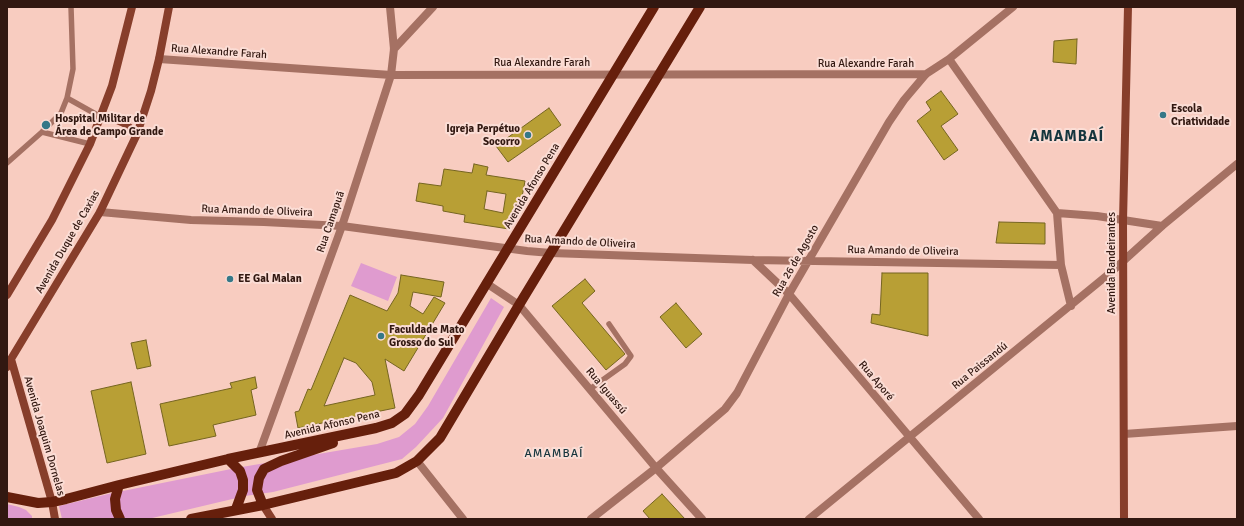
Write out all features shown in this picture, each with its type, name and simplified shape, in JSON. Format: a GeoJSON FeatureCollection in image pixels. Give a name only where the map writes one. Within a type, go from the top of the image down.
{"type":"FeatureCollection","features":[{"type":"Feature","properties":{"kind":"main road"},"geometry":{"type":"LineString","coordinates":[[7,295],[52,220],[90,144],[112,86],[132,7]]}},
{"type":"Feature","properties":{"kind":"main road","name":"Avenida Duque de Caxias"},"geometry":{"type":"LineString","coordinates":[[7,367],[100,212],[136,134],[159,59],[169,7]]}},
{"type":"Feature","properties":{"kind":"main road","name":"Avenida Afonso Pena"},"geometry":{"type":"LineString","coordinates":[[7,497],[38,503],[52,502],[228,460],[376,428],[392,423],[405,414],[419,395],[509,248],[654,7]]}},
{"type":"Feature","properties":{"kind":"main road"},"geometry":{"type":"LineString","coordinates":[[191,519],[237,514],[263,505],[396,473],[417,461],[440,438],[700,7]]}},
{"type":"Feature","properties":{"kind":"main road","name":"Avenida Bandeirantes"},"geometry":{"type":"LineString","coordinates":[[1124,519],[1122,221],[1128,7]]}},
{"type":"Feature","properties":{"kind":"main road"},"geometry":{"type":"LineString","coordinates":[[101,117],[124,123],[136,134]]}},
{"type":"Feature","properties":{"kind":"main road","name":"Avenida Joaquim Dornelas"},"geometry":{"type":"LineString","coordinates":[[11,359],[52,502],[55,519]]}},
{"type":"Feature","properties":{"kind":"main road"},"geometry":{"type":"LineString","coordinates":[[272,519],[263,505],[257,490],[259,478],[264,469],[281,461],[376,428]]}},
{"type":"Feature","properties":{"kind":"main road"},"geometry":{"type":"LineString","coordinates":[[228,460],[240,471],[243,480],[243,490],[237,514]]}},
{"type":"Feature","properties":{"kind":"main road"},"geometry":{"type":"LineString","coordinates":[[119,485],[115,499],[116,510],[120,519]]}},
{"type":"Feature","properties":{"kind":"street","name":"Rua Camapuã"},"geometry":{"type":"LineString","coordinates":[[259,453],[342,226],[391,75],[394,49],[390,7]]}},
{"type":"Feature","properties":{"kind":"street"},"geometry":{"type":"LineString","coordinates":[[394,49],[433,7]]}},
{"type":"Feature","properties":{"kind":"street","name":"Rua 26 de Agosto"},"geometry":{"type":"LineString","coordinates":[[591,519],[656,468],[725,409],[737,393],[789,294],[889,122],[904,100],[926,74],[949,59],[1013,7]]}},
{"type":"Feature","properties":{"kind":"street","name":"Rua Alexandre Farah"},"geometry":{"type":"LineString","coordinates":[[159,59],[391,75],[926,74]]}},
{"type":"Feature","properties":{"kind":"street"},"geometry":{"type":"LineString","coordinates":[[949,59],[1057,213],[1061,265],[1071,306]]}},
{"type":"Feature","properties":{"kind":"street","name":"Rua Paissandú"},"geometry":{"type":"LineString","coordinates":[[809,519],[1071,306],[1162,226],[1237,164]]}},
{"type":"Feature","properties":{"kind":"street","name":"Rua Amando de Oliveira"},"geometry":{"type":"LineString","coordinates":[[100,212],[191,220],[342,226],[551,253],[753,260],[1061,265]]}},
{"type":"Feature","properties":{"kind":"street"},"geometry":{"type":"LineString","coordinates":[[1057,213],[1097,216],[1162,226]]}},
{"type":"Feature","properties":{"kind":"street","name":"Rua Aporé"},"geometry":{"type":"LineString","coordinates":[[753,260],[789,294],[909,438],[979,519]]}},
{"type":"Feature","properties":{"kind":"street","name":"Rua Iguassú"},"geometry":{"type":"LineString","coordinates":[[486,284],[519,305],[656,468],[702,519]]}},
{"type":"Feature","properties":{"kind":"street"},"geometry":{"type":"LineString","coordinates":[[1124,434],[1237,426]]}},
{"type":"Feature","properties":{"kind":"street"},"geometry":{"type":"LineString","coordinates":[[417,461],[463,519]]}},
{"type":"Feature","properties":{"kind":"lane"},"geometry":{"type":"LineString","coordinates":[[7,163],[42,132],[60,113],[66,98],[73,70],[71,7]]}},
{"type":"Feature","properties":{"kind":"lane"},"geometry":{"type":"LineString","coordinates":[[66,98],[101,117]]}},
{"type":"Feature","properties":{"kind":"lane"},"geometry":{"type":"LineString","coordinates":[[42,132],[90,144]]}},
{"type":"Feature","properties":{"kind":"lane"},"geometry":{"type":"LineString","coordinates":[[590,389],[625,364],[631,356],[610,324]]}},
{"type":"Feature","properties":{"kind":"shaded area"},"geometry":{"type":"Polygon","coordinates":[[[361,263],[397,277],[388,301],[351,286],[361,263]]]}},
{"type":"Feature","properties":{"kind":"shaded area"},"geometry":{"type":"Polygon","coordinates":[[[491,298],[504,307],[443,418],[416,447],[402,459],[273,492],[245,496],[148,519],[62,519],[59,506],[108,494],[236,468],[377,444],[399,437],[415,424],[428,406],[491,298]]]}},
{"type":"Feature","properties":{"kind":"shaded area"},"geometry":{"type":"Polygon","coordinates":[[[7,504],[26,510],[32,516],[32,519],[7,519],[7,504]]]}},
{"type":"Feature","properties":{"kind":"building"},"geometry":{"type":"Polygon","coordinates":[[[1077,39],[1076,64],[1053,62],[1054,41],[1077,39]]]}},
{"type":"Feature","properties":{"kind":"building"},"geometry":{"type":"Polygon","coordinates":[[[941,91],[958,114],[941,126],[958,150],[944,160],[917,121],[931,110],[926,102],[941,91]]]}},
{"type":"Feature","properties":{"kind":"building","name":"Igreja Perpétuo Socorro"},"geometry":{"type":"Polygon","coordinates":[[[549,108],[561,125],[508,162],[496,146],[549,108]]]}},
{"type":"Feature","properties":{"kind":"building"},"geometry":{"type":"Polygon","coordinates":[[[474,164],[488,167],[486,175],[525,181],[519,213],[512,212],[509,229],[464,222],[465,215],[443,211],[443,206],[416,201],[419,183],[441,186],[444,169],[472,173],[474,164]],[[487,191],[484,209],[503,213],[506,194],[487,191]]]}},
{"type":"Feature","properties":{"kind":"building"},"geometry":{"type":"Polygon","coordinates":[[[999,222],[1045,223],[1045,244],[996,243],[999,222]]]}},
{"type":"Feature","properties":{"kind":"building"},"geometry":{"type":"Polygon","coordinates":[[[882,273],[928,273],[928,336],[871,323],[872,314],[880,315],[882,273]]]}},
{"type":"Feature","properties":{"kind":"building"},"geometry":{"type":"Polygon","coordinates":[[[401,275],[444,282],[441,297],[413,292],[410,306],[423,314],[434,297],[445,303],[404,371],[385,359],[395,408],[298,428],[295,412],[299,411],[308,389],[311,390],[350,295],[387,311],[398,293],[401,275]],[[344,358],[324,406],[375,395],[372,382],[356,363],[344,358]]]}},
{"type":"Feature","properties":{"kind":"building"},"geometry":{"type":"Polygon","coordinates":[[[585,279],[595,291],[582,303],[625,354],[606,370],[552,306],[585,279]]]}},
{"type":"Feature","properties":{"kind":"building"},"geometry":{"type":"Polygon","coordinates":[[[676,303],[702,334],[686,348],[660,317],[676,303]]]}},
{"type":"Feature","properties":{"kind":"building"},"geometry":{"type":"Polygon","coordinates":[[[146,340],[151,366],[137,369],[131,343],[146,340]]]}},
{"type":"Feature","properties":{"kind":"building"},"geometry":{"type":"Polygon","coordinates":[[[255,377],[257,388],[251,390],[256,415],[213,425],[216,436],[169,446],[160,404],[232,388],[230,383],[255,377]]]}},
{"type":"Feature","properties":{"kind":"building"},"geometry":{"type":"Polygon","coordinates":[[[131,382],[146,454],[107,463],[91,391],[131,382]]]}},
{"type":"Feature","properties":{"kind":"building"},"geometry":{"type":"Polygon","coordinates":[[[662,494],[685,519],[650,519],[643,511],[662,494]]]}},
{"type":"Feature","properties":{"kind":"place","name":"Escola Criatividade"},"geometry":{"type":"Point","coordinates":[1163,115]}},
{"type":"Feature","properties":{"kind":"place","name":"Hospital Militar de Área de Campo Grande"},"geometry":{"type":"Point","coordinates":[46,125]}},
{"type":"Feature","properties":{"kind":"place","name":"Igreja Perpétuo Socorro"},"geometry":{"type":"Point","coordinates":[528,135]}},
{"type":"Feature","properties":{"kind":"place","name":"EE Gal Malan"},"geometry":{"type":"Point","coordinates":[230,279]}},
{"type":"Feature","properties":{"kind":"place","name":"Faculdade Mato Grosso do Sul"},"geometry":{"type":"Point","coordinates":[381,336]}},
{"type":"Feature","properties":{"kind":"district","name":"AMAMBAÍ"},"geometry":{"type":"Point","coordinates":[1067,137]}},
{"type":"Feature","properties":{"kind":"district","name":"AMAMBAÍ"},"geometry":{"type":"Point","coordinates":[554,454]}}]}
